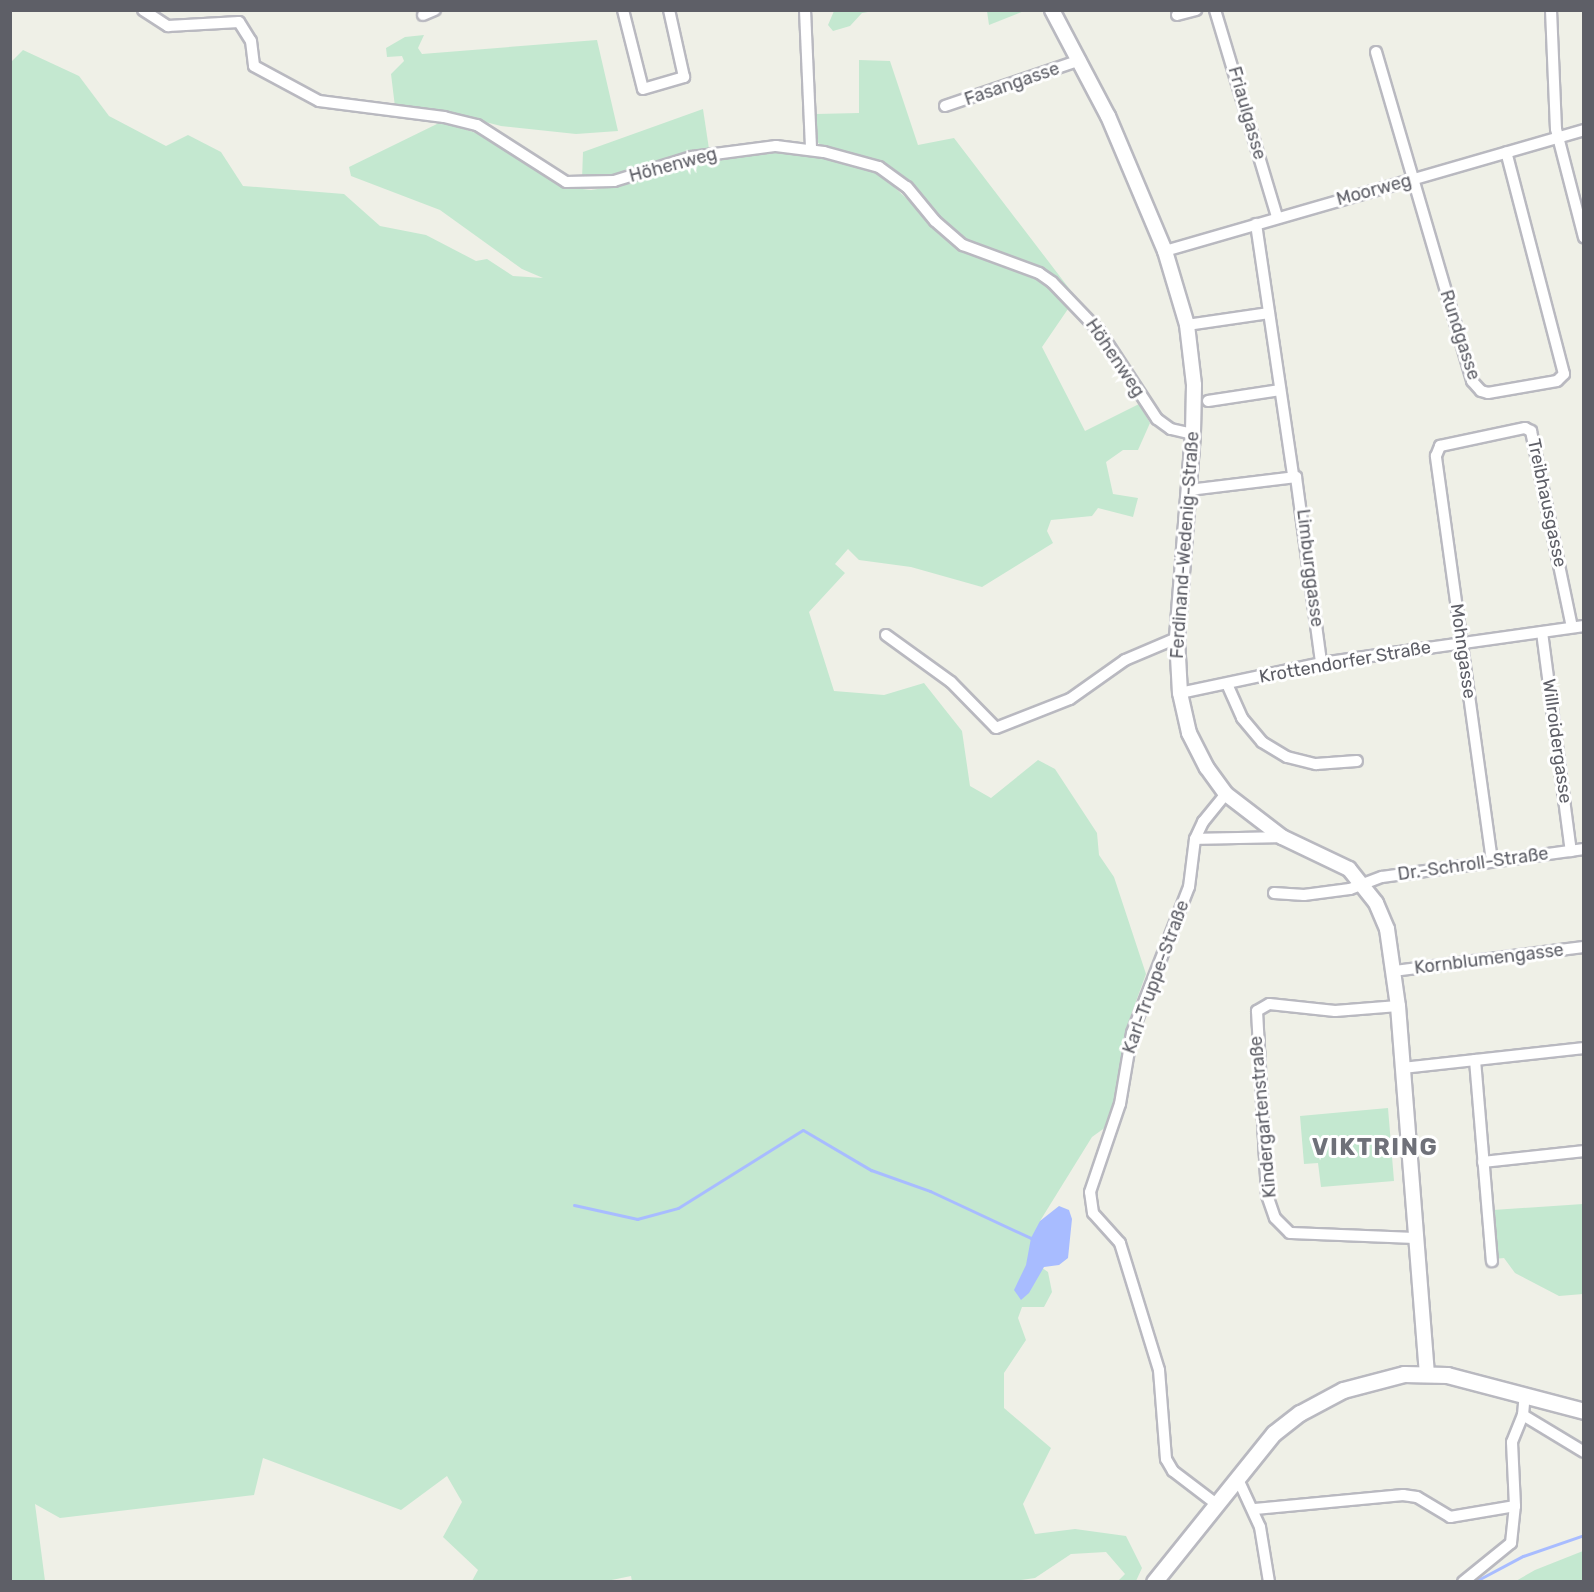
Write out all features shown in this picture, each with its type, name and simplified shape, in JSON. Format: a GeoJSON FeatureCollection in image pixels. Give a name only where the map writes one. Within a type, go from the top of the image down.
{"type":"FeatureCollection","features":[{"type":"Feature","properties":{"kind":"main road"},"geometry":{"type":"LineString","coordinates":[[1154,1581],[1274,1433],[1320,1402],[1381,1378],[1427,1373],[1477,1380],[1584,1411]]}},
{"type":"Feature","properties":{"kind":"street","name":"Höhenweg"},"geometry":{"type":"LineString","coordinates":[[143,10],[168,26],[239,22],[251,41],[254,66],[319,100],[444,117],[477,125],[566,182],[614,182],[692,157],[755,147],[811,150],[879,167],[907,188],[935,221],[963,245],[1039,273],[1052,282],[1100,332],[1157,420],[1171,429],[1193,434]]}},
{"type":"Feature","properties":{"kind":"street"},"geometry":{"type":"LineString","coordinates":[[423,15],[435,10]]}},
{"type":"Feature","properties":{"kind":"street"},"geometry":{"type":"LineString","coordinates":[[623,10],[643,89],[684,77],[669,10]]}},
{"type":"Feature","properties":{"kind":"street"},"geometry":{"type":"LineString","coordinates":[[805,10],[811,150]]}},
{"type":"Feature","properties":{"kind":"street","name":"Ferdinand-Wedenig-Straße"},"geometry":{"type":"LineString","coordinates":[[1052,10],[1080,60],[1165,250],[1187,325],[1194,386],[1193,434],[1177,638],[1180,693],[1196,750],[1226,794],[1282,837],[1332,859],[1364,884],[1382,917],[1394,971],[1398,1006],[1427,1373]]}},
{"type":"Feature","properties":{"kind":"street"},"geometry":{"type":"LineString","coordinates":[[1177,15],[1196,10]]}},
{"type":"Feature","properties":{"kind":"street","name":"Friaulgasse"},"geometry":{"type":"LineString","coordinates":[[1215,10],[1277,218]]}},
{"type":"Feature","properties":{"kind":"street"},"geometry":{"type":"LineString","coordinates":[[1551,10],[1558,137],[1584,237]]}},
{"type":"Feature","properties":{"kind":"street"},"geometry":{"type":"LineString","coordinates":[[1376,52],[1413,179]]}},
{"type":"Feature","properties":{"kind":"street","name":"Fasangasse"},"geometry":{"type":"LineString","coordinates":[[945,106],[1080,60]]}},
{"type":"Feature","properties":{"kind":"street","name":"Moorweg"},"geometry":{"type":"LineString","coordinates":[[1165,250],[1584,130]]}},
{"type":"Feature","properties":{"kind":"street","name":"Rundgasse"},"geometry":{"type":"LineString","coordinates":[[1413,179],[1476,387],[1488,393],[1557,381],[1563,378],[1564,367],[1506,152]]}},
{"type":"Feature","properties":{"kind":"street","name":"Limburggasse"},"geometry":{"type":"LineString","coordinates":[[1256,224],[1293,476],[1298,480],[1321,663]]}},
{"type":"Feature","properties":{"kind":"street"},"geometry":{"type":"LineString","coordinates":[[1187,325],[1269,313]]}},
{"type":"Feature","properties":{"kind":"street"},"geometry":{"type":"LineString","coordinates":[[1208,400],[1280,390]]}},
{"type":"Feature","properties":{"kind":"street","name":"Treibhausgasse"},"geometry":{"type":"LineString","coordinates":[[1445,444],[1525,428],[1531,431],[1578,627]]}},
{"type":"Feature","properties":{"kind":"street","name":"Mohngasse"},"geometry":{"type":"LineString","coordinates":[[1445,444],[1436,456],[1492,861]]}},
{"type":"Feature","properties":{"kind":"street"},"geometry":{"type":"LineString","coordinates":[[1189,490],[1293,476]]}},
{"type":"Feature","properties":{"kind":"street","name":"Krottendorfer Straße"},"geometry":{"type":"LineString","coordinates":[[1180,693],[1321,663],[1578,627]]}},
{"type":"Feature","properties":{"kind":"street","name":"Willroidergasse"},"geometry":{"type":"LineString","coordinates":[[1542,632],[1571,851]]}},
{"type":"Feature","properties":{"kind":"street"},"geometry":{"type":"LineString","coordinates":[[886,635],[951,682],[996,728],[1070,699],[1125,660],[1177,638]]}},
{"type":"Feature","properties":{"kind":"street"},"geometry":{"type":"LineString","coordinates":[[1227,684],[1242,718],[1262,742],[1287,757],[1316,764],[1357,761]]}},
{"type":"Feature","properties":{"kind":"street","name":"Karl-Truppe-Straße"},"geometry":{"type":"LineString","coordinates":[[1215,1503],[1173,1471],[1166,1459],[1159,1370],[1120,1243],[1093,1214],[1090,1192],[1120,1104],[1132,1033],[1190,887],[1195,839],[1203,822],[1226,794]]}},
{"type":"Feature","properties":{"kind":"street"},"geometry":{"type":"LineString","coordinates":[[1195,839],[1282,837]]}},
{"type":"Feature","properties":{"kind":"street","name":"Dr.-Schroll-Straße"},"geometry":{"type":"LineString","coordinates":[[1274,893],[1304,895],[1364,884],[1382,877],[1584,849]]}},
{"type":"Feature","properties":{"kind":"street","name":"Kornblumengasse"},"geometry":{"type":"LineString","coordinates":[[1394,971],[1584,947]]}},
{"type":"Feature","properties":{"kind":"street","name":"Kindergartenstraße"},"geometry":{"type":"LineString","coordinates":[[1398,1006],[1335,1011],[1269,1004],[1257,1011],[1267,1195],[1275,1218],[1290,1233],[1416,1238]]}},
{"type":"Feature","properties":{"kind":"street"},"geometry":{"type":"LineString","coordinates":[[1403,1068],[1584,1048]]}},
{"type":"Feature","properties":{"kind":"street"},"geometry":{"type":"LineString","coordinates":[[1475,1060],[1492,1260]]}},
{"type":"Feature","properties":{"kind":"street"},"geometry":{"type":"LineString","coordinates":[[1483,1162],[1584,1152]]}},
{"type":"Feature","properties":{"kind":"street"},"geometry":{"type":"LineString","coordinates":[[1462,1581],[1511,1543],[1515,1506],[1512,1442],[1523,1415],[1525,1394]]}},
{"type":"Feature","properties":{"kind":"street"},"geometry":{"type":"LineString","coordinates":[[1523,1415],[1584,1452]]}},
{"type":"Feature","properties":{"kind":"street"},"geometry":{"type":"LineString","coordinates":[[1237,1477],[1255,1509],[1269,1581]]}},
{"type":"Feature","properties":{"kind":"street"},"geometry":{"type":"LineString","coordinates":[[1255,1509],[1403,1495],[1417,1497],[1450,1517],[1515,1506]]}},
{"type":"Feature","properties":{"kind":"green space"},"geometry":{"type":"Polygon","coordinates":[[[987,10],[1024,11],[989,25],[987,10]]]}},
{"type":"Feature","properties":{"kind":"green space"},"geometry":{"type":"Polygon","coordinates":[[[834,11],[874,11],[862,13],[850,26],[833,31],[828,25],[834,11]]]}},
{"type":"Feature","properties":{"kind":"green space"},"geometry":{"type":"Polygon","coordinates":[[[424,35],[418,48],[422,54],[597,40],[618,131],[576,134],[501,126],[458,115],[395,107],[391,74],[404,61],[402,56],[387,57],[386,48],[405,37],[424,35]]]}},
{"type":"Feature","properties":{"kind":"green space"},"geometry":{"type":"Polygon","coordinates":[[[23,50],[79,76],[109,116],[166,146],[188,135],[221,152],[243,186],[344,194],[380,226],[426,235],[476,261],[487,259],[513,276],[543,278],[522,269],[440,210],[351,176],[349,167],[441,122],[486,136],[565,187],[591,190],[617,186],[695,161],[772,151],[813,154],[879,173],[960,248],[1046,284],[1070,306],[1042,347],[1085,431],[1139,404],[1150,423],[1138,450],[1123,450],[1106,462],[1113,494],[1138,498],[1133,517],[1098,508],[1092,516],[1051,520],[1047,531],[1053,543],[982,587],[911,567],[859,560],[848,549],[835,564],[845,573],[809,612],[834,691],[884,695],[924,683],[962,731],[970,786],[991,798],[1038,760],[1055,769],[1097,833],[1099,855],[1114,877],[1146,974],[1127,1026],[1110,1124],[1092,1137],[1040,1221],[1032,1261],[1048,1272],[1052,1292],[1044,1307],[1022,1307],[1018,1318],[1026,1340],[1004,1373],[1004,1408],[1051,1448],[1023,1504],[1035,1534],[1075,1529],[1126,1536],[1142,1568],[1136,1581],[1118,1581],[1125,1574],[1106,1552],[1071,1554],[1035,1578],[1007,1582],[632,1582],[631,1576],[602,1582],[472,1581],[478,1570],[443,1537],[462,1502],[447,1476],[401,1510],[263,1458],[254,1495],[60,1518],[35,1504],[45,1581],[11,1582],[11,62],[23,50]]]}},
{"type":"Feature","properties":{"kind":"green space"},"geometry":{"type":"Polygon","coordinates":[[[859,60],[890,61],[918,145],[954,138],[1081,304],[1050,275],[957,235],[884,165],[821,146],[816,140],[816,114],[859,113],[859,60]]]}},
{"type":"Feature","properties":{"kind":"green space"},"geometry":{"type":"Polygon","coordinates":[[[703,109],[709,149],[604,179],[582,179],[583,152],[703,109]]]}},
{"type":"Feature","properties":{"kind":"green space"},"geometry":{"type":"Polygon","coordinates":[[[1388,1108],[1394,1181],[1321,1187],[1318,1163],[1304,1164],[1300,1116],[1388,1108]]]}},
{"type":"Feature","properties":{"kind":"green space"},"geometry":{"type":"Polygon","coordinates":[[[1583,1204],[1583,1294],[1559,1296],[1515,1273],[1504,1258],[1494,1259],[1493,1210],[1583,1204]]]}},
{"type":"Feature","properties":{"kind":"green space"},"geometry":{"type":"Polygon","coordinates":[[[1583,1551],[1583,1581],[1516,1581],[1535,1570],[1583,1551]]]}},
{"type":"Feature","properties":{"kind":"water"},"geometry":{"type":"Polygon","coordinates":[[[1059,1206],[1069,1210],[1072,1219],[1068,1258],[1059,1265],[1044,1267],[1029,1293],[1021,1300],[1014,1290],[1026,1265],[1031,1238],[1040,1221],[1059,1206]]]}},
{"type":"Feature","properties":{"kind":"waterway"},"geometry":{"type":"LineString","coordinates":[[574,1205],[637,1219],[678,1208],[803,1130],[871,1170],[930,1191],[1031,1238]]}},
{"type":"Feature","properties":{"kind":"waterway"},"geometry":{"type":"LineString","coordinates":[[1474,1582],[1523,1556],[1584,1535]]}},
{"type":"Feature","properties":{"kind":"district","name":"VIKTRING"},"geometry":{"type":"Point","coordinates":[1375,1148]}}]}
